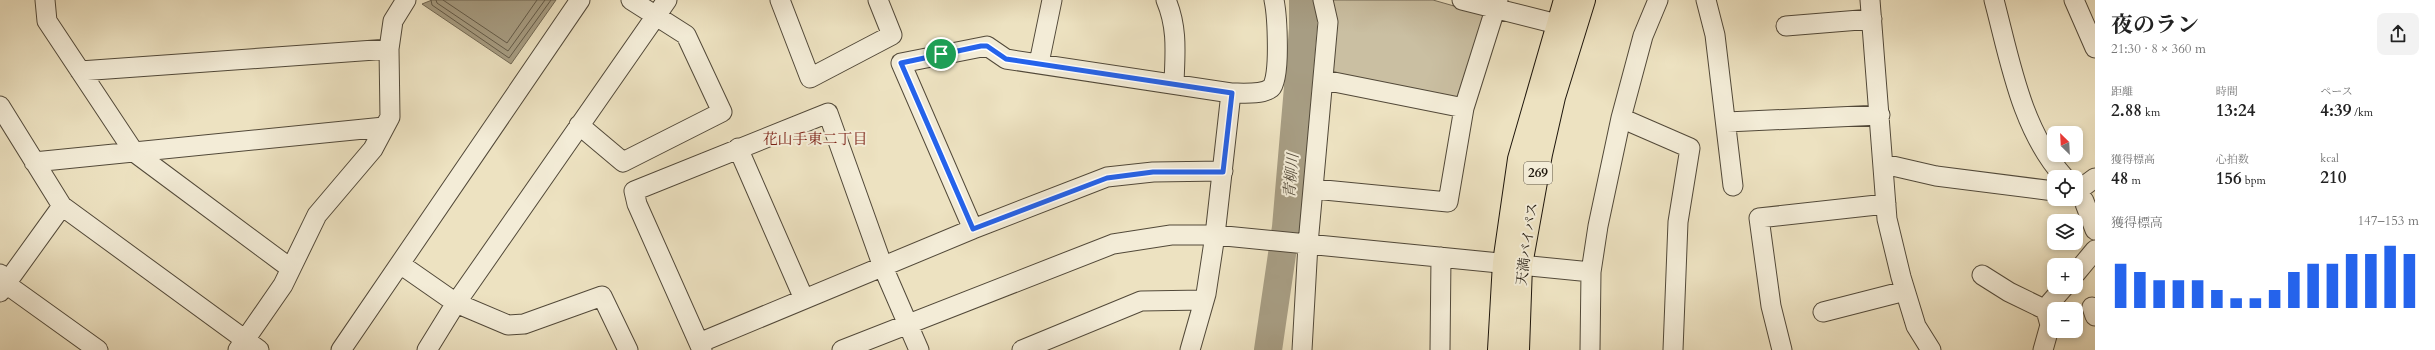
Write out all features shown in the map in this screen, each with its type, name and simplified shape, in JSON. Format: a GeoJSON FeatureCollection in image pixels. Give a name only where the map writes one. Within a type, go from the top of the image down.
{"type":"FeatureCollection","features":[{"type":"Feature","properties":{"kind":"highway","name":"天満バイパス"},"geometry":{"type":"LineString","coordinates":[[1499,350],[1512,264],[1519,159],[1565,0]]}},
{"type":"Feature","properties":{"kind":"highway","name":"天満バイパス"},"geometry":{"type":"LineString","coordinates":[[1518,350],[1512,264],[1541,154],[1554,97],[1584,0]]}},
{"type":"Feature","properties":{"kind":"street"},"geometry":{"type":"LineString","coordinates":[[45,0],[48,21],[134,152],[290,268]]}},
{"type":"Feature","properties":{"kind":"street"},"geometry":{"type":"LineString","coordinates":[[0,106],[62,206],[248,347],[283,286],[290,268],[317,215],[373,148],[390,117],[389,49],[393,21],[406,0]]}},
{"type":"Feature","properties":{"kind":"street"},"geometry":{"type":"LineString","coordinates":[[341,350],[580,0]]}},
{"type":"Feature","properties":{"kind":"street"},"geometry":{"type":"LineString","coordinates":[[579,125],[623,162],[722,112],[686,35],[631,0]]}},
{"type":"Feature","properties":{"kind":"street"},"geometry":{"type":"LineString","coordinates":[[427,350],[456,303],[654,15],[667,0]]}},
{"type":"Feature","properties":{"kind":"street"},"geometry":{"type":"LineString","coordinates":[[780,0],[810,78],[892,35],[878,0]]}},
{"type":"Feature","properties":{"kind":"street"},"geometry":{"type":"LineString","coordinates":[[1040,63],[1052,0]]}},
{"type":"Feature","properties":{"kind":"street"},"geometry":{"type":"LineString","coordinates":[[1166,0],[1173,16],[1176,33],[1174,83]]}},
{"type":"Feature","properties":{"kind":"street"},"geometry":{"type":"LineString","coordinates":[[973,229],[901,63],[987,46],[1006,59],[1174,83],[1232,93],[1262,91],[1270,88],[1275,81],[1277,36],[1274,0]]}},
{"type":"Feature","properties":{"kind":"street"},"geometry":{"type":"LineString","coordinates":[[1302,350],[1308,244],[1324,80],[1328,22],[1323,0]]}},
{"type":"Feature","properties":{"kind":"street"},"geometry":{"type":"LineString","coordinates":[[1462,0],[1497,5],[1557,24]]}},
{"type":"Feature","properties":{"kind":"street"},"geometry":{"type":"LineString","coordinates":[[1590,350],[1591,272],[1621,118],[1643,36],[1658,0]]}},
{"type":"Feature","properties":{"kind":"street"},"geometry":{"type":"LineString","coordinates":[[1706,0],[1715,35],[1727,122],[1733,186]]}},
{"type":"Feature","properties":{"kind":"street"},"geometry":{"type":"LineString","coordinates":[[1870,0],[1884,164],[1887,219],[1905,291],[1916,326],[1931,350]]}},
{"type":"Feature","properties":{"kind":"street"},"geometry":{"type":"LineString","coordinates":[[1994,0],[2018,93],[2050,162],[2057,170]]}},
{"type":"Feature","properties":{"kind":"street"},"geometry":{"type":"LineString","coordinates":[[2074,0],[2095,48]]}},
{"type":"Feature","properties":{"kind":"street"},"geometry":{"type":"LineString","coordinates":[[1314,189],[1448,202],[1464,108],[1497,5]]}},
{"type":"Feature","properties":{"kind":"street"},"geometry":{"type":"LineString","coordinates":[[1786,26],[1872,19]]}},
{"type":"Feature","properties":{"kind":"street"},"geometry":{"type":"LineString","coordinates":[[80,71],[389,49]]}},
{"type":"Feature","properties":{"kind":"street"},"geometry":{"type":"LineString","coordinates":[[1324,80],[1464,108]]}},
{"type":"Feature","properties":{"kind":"street"},"geometry":{"type":"LineString","coordinates":[[1190,350],[1204,300],[1215,235],[1232,93]]}},
{"type":"Feature","properties":{"kind":"street"},"geometry":{"type":"LineString","coordinates":[[919,350],[884,266],[828,113],[634,191],[637,204],[700,347],[804,300],[884,266],[973,229],[1107,178],[1153,172],[1223,172]]}},
{"type":"Feature","properties":{"kind":"street"},"geometry":{"type":"LineString","coordinates":[[1727,122],[1880,115]]}},
{"type":"Feature","properties":{"kind":"street"},"geometry":{"type":"LineString","coordinates":[[1621,118],[1690,148],[1678,222],[1673,350]]}},
{"type":"Feature","properties":{"kind":"street"},"geometry":{"type":"LineString","coordinates":[[34,162],[384,127]]}},
{"type":"Feature","properties":{"kind":"street"},"geometry":{"type":"LineString","coordinates":[[738,148],[804,300]]}},
{"type":"Feature","properties":{"kind":"street"},"geometry":{"type":"LineString","coordinates":[[1884,164],[1936,176],[2047,191]]}},
{"type":"Feature","properties":{"kind":"street"},"geometry":{"type":"LineString","coordinates":[[2083,186],[2095,178]]}},
{"type":"Feature","properties":{"kind":"street"},"geometry":{"type":"LineString","coordinates":[[2083,200],[2095,230]]}},
{"type":"Feature","properties":{"kind":"street"},"geometry":{"type":"LineString","coordinates":[[1782,350],[1771,306],[1759,218],[1886,204]]}},
{"type":"Feature","properties":{"kind":"street"},"geometry":{"type":"LineString","coordinates":[[62,206],[2,283],[98,350]]}},
{"type":"Feature","properties":{"kind":"street"},"geometry":{"type":"LineString","coordinates":[[842,350],[1112,244],[1171,235],[1215,235],[1262,239],[1591,272]]}},
{"type":"Feature","properties":{"kind":"street"},"geometry":{"type":"LineString","coordinates":[[2083,265],[2095,250]]}},
{"type":"Feature","properties":{"kind":"street"},"geometry":{"type":"LineString","coordinates":[[1440,350],[1441,257]]}},
{"type":"Feature","properties":{"kind":"street"},"geometry":{"type":"LineString","coordinates":[[400,264],[456,303],[508,325],[524,324],[602,296],[628,350]]}},
{"type":"Feature","properties":{"kind":"street"},"geometry":{"type":"LineString","coordinates":[[1982,275],[2008,292],[2047,311]]}},
{"type":"Feature","properties":{"kind":"street"},"geometry":{"type":"LineString","coordinates":[[1823,312],[1905,291]]}},
{"type":"Feature","properties":{"kind":"street"},"geometry":{"type":"LineString","coordinates":[[2051,302],[2058,294]]}},
{"type":"Feature","properties":{"kind":"street"},"geometry":{"type":"LineString","coordinates":[[1022,350],[1141,301],[1204,300]]}},
{"type":"Feature","properties":{"kind":"street"},"geometry":{"type":"LineString","coordinates":[[2043,350],[2047,336]]}},
{"type":"Feature","properties":{"kind":"shaded area"},"geometry":{"type":"Polygon","coordinates":[[[1333,0],[1433,0],[1489,16],[1459,101],[1333,76],[1333,0]]]}},
{"type":"Feature","properties":{"kind":"water"},"geometry":{"type":"Polygon","coordinates":[[[432,0],[556,0],[511,64],[422,4],[432,0]]]}},
{"type":"Feature","properties":{"kind":"waterway","name":"青柳川"},"geometry":{"type":"LineString","coordinates":[[1268,350],[1286,227],[1303,29],[1303,0]]}},
{"type":"Feature","properties":{"kind":"district","name":"花山手東二丁目"},"geometry":{"type":"Point","coordinates":[815,139]}},
{"type":"Feature","properties":{"kind":"route"},"geometry":{"type":"LineString","coordinates":[[987,46],[1006,59],[1174,83],[1232,93],[1223,172],[1153,172],[1107,178],[973,229],[901,63],[941,54],[987,46]]}}]}
